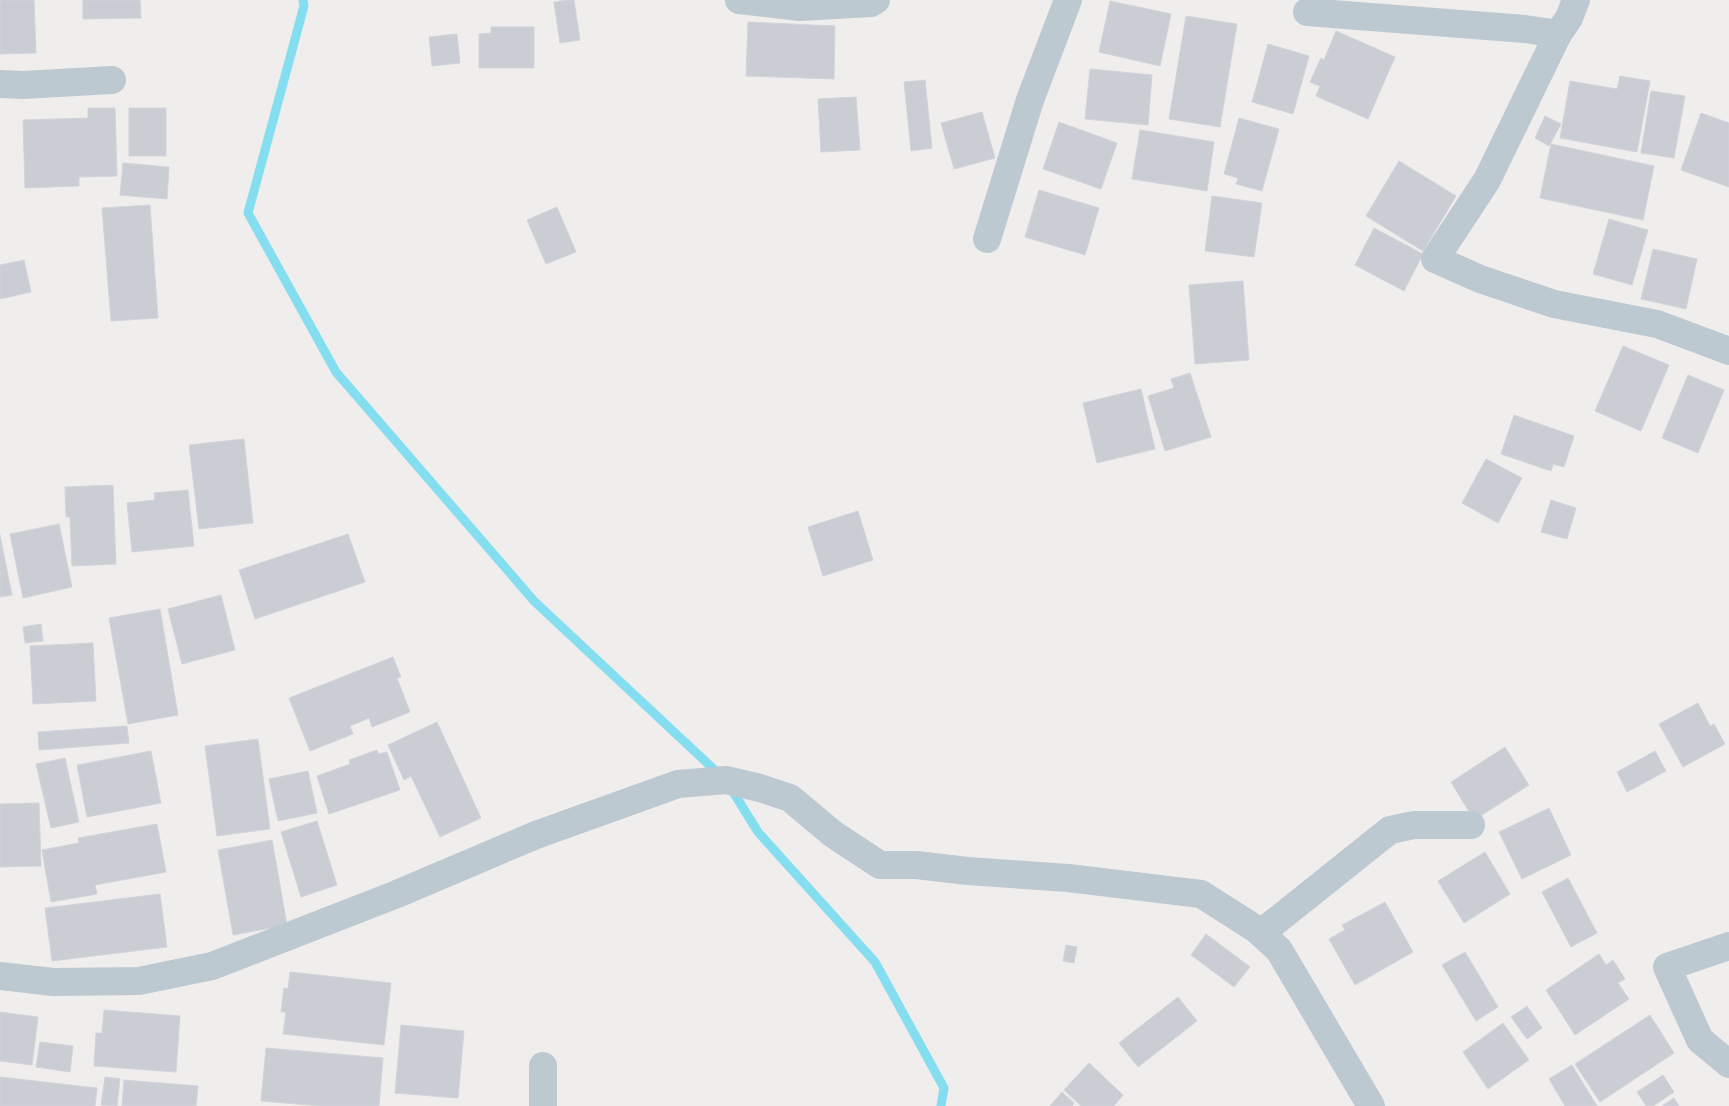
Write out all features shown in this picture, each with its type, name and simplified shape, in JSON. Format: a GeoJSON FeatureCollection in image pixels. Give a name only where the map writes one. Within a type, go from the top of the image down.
{"type":"FeatureCollection","features":[{"type":"Feature","properties":{"kind":"street"},"geometry":{"type":"LineString","coordinates":[[739,0],[800,7],[871,3],[876,0]]}},
{"type":"Feature","properties":{"kind":"street"},"geometry":{"type":"LineString","coordinates":[[987,239],[1030,100],[1068,0]]}},
{"type":"Feature","properties":{"kind":"street"},"geometry":{"type":"LineString","coordinates":[[1576,0],[1569,18],[1558,34],[1487,180],[1435,259],[1480,279],[1554,304],[1657,324],[1729,351]]}},
{"type":"Feature","properties":{"kind":"street"},"geometry":{"type":"LineString","coordinates":[[1306,12],[1525,29],[1558,34]]}},
{"type":"Feature","properties":{"kind":"street"},"geometry":{"type":"LineString","coordinates":[[0,84],[23,85],[112,80]]}},
{"type":"Feature","properties":{"kind":"street"},"geometry":{"type":"LineString","coordinates":[[0,976],[52,982],[139,981],[212,966],[397,894],[536,835],[678,784],[726,780],[760,788],[790,798],[833,834],[880,864],[916,865],[968,871],[1068,878],[1201,894],[1261,933],[1279,950],[1371,1106]]}},
{"type":"Feature","properties":{"kind":"street"},"geometry":{"type":"LineString","coordinates":[[1261,933],[1390,830],[1414,825],[1471,825]]}},
{"type":"Feature","properties":{"kind":"street"},"geometry":{"type":"LineString","coordinates":[[1729,946],[1667,967],[1700,1040],[1729,1064]]}},
{"type":"Feature","properties":{"kind":"street"},"geometry":{"type":"LineString","coordinates":[[543,1066],[543,1106]]}},
{"type":"Feature","properties":{"kind":"building"},"geometry":{"type":"Polygon","coordinates":[[[0,0],[34,0],[36,53],[0,54],[0,0]]]}},
{"type":"Feature","properties":{"kind":"building"},"geometry":{"type":"Polygon","coordinates":[[[83,0],[140,0],[141,18],[83,19],[83,0]]]}},
{"type":"Feature","properties":{"kind":"building"},"geometry":{"type":"Polygon","coordinates":[[[574,0],[580,40],[560,43],[554,2],[574,0]]]}},
{"type":"Feature","properties":{"kind":"building"},"geometry":{"type":"Polygon","coordinates":[[[1110,1],[1171,14],[1160,66],[1099,52],[1110,1]]]}},
{"type":"Feature","properties":{"kind":"building"},"geometry":{"type":"Polygon","coordinates":[[[1186,16],[1237,24],[1220,127],[1169,119],[1186,16]]]}},
{"type":"Feature","properties":{"kind":"building"},"geometry":{"type":"Polygon","coordinates":[[[748,22],[835,26],[834,79],[746,76],[748,22]]]}},
{"type":"Feature","properties":{"kind":"building"},"geometry":{"type":"Polygon","coordinates":[[[491,27],[534,27],[534,68],[479,68],[479,34],[491,33],[491,27]]]}},
{"type":"Feature","properties":{"kind":"building"},"geometry":{"type":"Polygon","coordinates":[[[1336,31],[1395,57],[1368,119],[1316,96],[1320,86],[1310,82],[1321,58],[1324,60],[1336,31]]]}},
{"type":"Feature","properties":{"kind":"building"},"geometry":{"type":"Polygon","coordinates":[[[457,34],[460,63],[432,66],[429,37],[457,34]]]}},
{"type":"Feature","properties":{"kind":"building"},"geometry":{"type":"Polygon","coordinates":[[[1268,44],[1309,56],[1293,114],[1252,102],[1268,44]]]}},
{"type":"Feature","properties":{"kind":"building"},"geometry":{"type":"Polygon","coordinates":[[[1090,69],[1152,75],[1148,125],[1085,119],[1090,69]]]}},
{"type":"Feature","properties":{"kind":"building"},"geometry":{"type":"Polygon","coordinates":[[[1620,76],[1650,81],[1637,152],[1560,138],[1570,81],[1617,89],[1620,76]]]}},
{"type":"Feature","properties":{"kind":"building"},"geometry":{"type":"Polygon","coordinates":[[[925,80],[932,148],[911,151],[904,82],[925,80]]]}},
{"type":"Feature","properties":{"kind":"building"},"geometry":{"type":"Polygon","coordinates":[[[1651,91],[1685,96],[1674,158],[1641,153],[1651,91]]]}},
{"type":"Feature","properties":{"kind":"building"},"geometry":{"type":"Polygon","coordinates":[[[856,97],[860,150],[821,152],[818,99],[856,97]]]}},
{"type":"Feature","properties":{"kind":"building"},"geometry":{"type":"Polygon","coordinates":[[[88,108],[115,108],[117,176],[79,177],[79,186],[25,188],[23,120],[88,118],[88,108]]]}},
{"type":"Feature","properties":{"kind":"building"},"geometry":{"type":"Polygon","coordinates":[[[129,108],[166,108],[166,156],[129,156],[129,108]]]}},
{"type":"Feature","properties":{"kind":"building"},"geometry":{"type":"Polygon","coordinates":[[[982,112],[995,158],[954,169],[941,123],[982,112]]]}},
{"type":"Feature","properties":{"kind":"building"},"geometry":{"type":"Polygon","coordinates":[[[1701,113],[1729,123],[1729,187],[1681,170],[1701,113]]]}},
{"type":"Feature","properties":{"kind":"building"},"geometry":{"type":"Polygon","coordinates":[[[1545,116],[1561,124],[1549,146],[1535,138],[1545,116]]]}},
{"type":"Feature","properties":{"kind":"building"},"geometry":{"type":"Polygon","coordinates":[[[1239,118],[1279,129],[1262,191],[1236,184],[1238,178],[1224,174],[1239,118]]]}},
{"type":"Feature","properties":{"kind":"building"},"geometry":{"type":"Polygon","coordinates":[[[1059,122],[1117,143],[1101,189],[1043,169],[1059,122]]]}},
{"type":"Feature","properties":{"kind":"building"},"geometry":{"type":"Polygon","coordinates":[[[1140,130],[1214,142],[1207,191],[1132,179],[1140,130]]]}},
{"type":"Feature","properties":{"kind":"building"},"geometry":{"type":"Polygon","coordinates":[[[1551,144],[1654,166],[1643,220],[1540,198],[1551,144]]]}},
{"type":"Feature","properties":{"kind":"building"},"geometry":{"type":"Polygon","coordinates":[[[1399,161],[1456,196],[1423,251],[1366,216],[1399,161]]]}},
{"type":"Feature","properties":{"kind":"building"},"geometry":{"type":"Polygon","coordinates":[[[123,163],[169,167],[167,199],[120,195],[123,163]]]}},
{"type":"Feature","properties":{"kind":"building"},"geometry":{"type":"Polygon","coordinates":[[[1039,190],[1099,208],[1085,255],[1025,237],[1039,190]]]}},
{"type":"Feature","properties":{"kind":"building"},"geometry":{"type":"Polygon","coordinates":[[[1212,196],[1262,203],[1254,257],[1205,251],[1212,196]]]}},
{"type":"Feature","properties":{"kind":"building"},"geometry":{"type":"Polygon","coordinates":[[[150,205],[158,318],[111,321],[102,208],[150,205]]]}},
{"type":"Feature","properties":{"kind":"building"},"geometry":{"type":"Polygon","coordinates":[[[557,207],[576,252],[546,264],[527,220],[557,207]]]}},
{"type":"Feature","properties":{"kind":"building"},"geometry":{"type":"Polygon","coordinates":[[[1609,219],[1648,230],[1632,285],[1593,274],[1609,219]]]}},
{"type":"Feature","properties":{"kind":"building"},"geometry":{"type":"Polygon","coordinates":[[[1374,228],[1423,254],[1404,291],[1355,265],[1374,228]]]}},
{"type":"Feature","properties":{"kind":"building"},"geometry":{"type":"Polygon","coordinates":[[[1653,249],[1697,259],[1686,309],[1641,299],[1653,249]]]}},
{"type":"Feature","properties":{"kind":"building"},"geometry":{"type":"Polygon","coordinates":[[[24,260],[31,292],[0,299],[0,265],[24,260]]]}},
{"type":"Feature","properties":{"kind":"building"},"geometry":{"type":"Polygon","coordinates":[[[1243,281],[1249,360],[1195,364],[1189,285],[1243,281]]]}},
{"type":"Feature","properties":{"kind":"building"},"geometry":{"type":"Polygon","coordinates":[[[1623,346],[1669,365],[1641,431],[1595,411],[1623,346]]]}},
{"type":"Feature","properties":{"kind":"building"},"geometry":{"type":"Polygon","coordinates":[[[1190,373],[1211,437],[1165,451],[1148,396],[1174,388],[1171,379],[1190,373]]]}},
{"type":"Feature","properties":{"kind":"building"},"geometry":{"type":"Polygon","coordinates":[[[1688,375],[1724,390],[1698,453],[1662,438],[1688,375]]]}},
{"type":"Feature","properties":{"kind":"building"},"geometry":{"type":"Polygon","coordinates":[[[1141,389],[1155,449],[1097,463],[1083,403],[1141,389]]]}},
{"type":"Feature","properties":{"kind":"building"},"geometry":{"type":"Polygon","coordinates":[[[1514,415],[1574,436],[1564,467],[1553,464],[1551,471],[1501,454],[1514,415]]]}},
{"type":"Feature","properties":{"kind":"building"},"geometry":{"type":"Polygon","coordinates":[[[244,439],[253,523],[199,529],[189,445],[244,439]]]}},
{"type":"Feature","properties":{"kind":"building"},"geometry":{"type":"Polygon","coordinates":[[[1486,459],[1522,478],[1498,523],[1462,503],[1486,459]]]}},
{"type":"Feature","properties":{"kind":"building"},"geometry":{"type":"Polygon","coordinates":[[[113,485],[116,564],[72,566],[70,517],[66,517],[65,487],[113,485]]]}},
{"type":"Feature","properties":{"kind":"building"},"geometry":{"type":"Polygon","coordinates":[[[188,490],[194,546],[132,552],[127,503],[155,500],[154,493],[188,490]]]}},
{"type":"Feature","properties":{"kind":"building"},"geometry":{"type":"Polygon","coordinates":[[[1551,500],[1576,508],[1567,539],[1541,532],[1551,500]]]}},
{"type":"Feature","properties":{"kind":"building"},"geometry":{"type":"Polygon","coordinates":[[[858,511],[873,560],[823,576],[808,527],[858,511]]]}},
{"type":"Feature","properties":{"kind":"building"},"geometry":{"type":"Polygon","coordinates":[[[59,524],[72,587],[23,598],[10,534],[59,524]]]}},
{"type":"Feature","properties":{"kind":"building"},"geometry":{"type":"Polygon","coordinates":[[[348,534],[365,582],[255,619],[239,570],[348,534]]]}},
{"type":"Feature","properties":{"kind":"building"},"geometry":{"type":"Polygon","coordinates":[[[0,535],[12,595],[0,597],[0,535]]]}},
{"type":"Feature","properties":{"kind":"building"},"geometry":{"type":"Polygon","coordinates":[[[221,595],[235,650],[182,664],[168,609],[221,595]]]}},
{"type":"Feature","properties":{"kind":"building"},"geometry":{"type":"Polygon","coordinates":[[[160,609],[178,715],[128,724],[109,618],[160,609]]]}},
{"type":"Feature","properties":{"kind":"building"},"geometry":{"type":"Polygon","coordinates":[[[41,624],[43,641],[25,643],[23,627],[41,624]]]}},
{"type":"Feature","properties":{"kind":"building"},"geometry":{"type":"Polygon","coordinates":[[[93,643],[96,701],[33,704],[30,646],[93,643]]]}},
{"type":"Feature","properties":{"kind":"building"},"geometry":{"type":"Polygon","coordinates":[[[393,657],[401,677],[397,678],[410,712],[372,727],[369,718],[350,726],[353,734],[310,751],[289,698],[393,657]]]}},
{"type":"Feature","properties":{"kind":"building"},"geometry":{"type":"Polygon","coordinates":[[[1698,703],[1710,726],[1714,724],[1725,744],[1683,767],[1659,724],[1698,703]]]}},
{"type":"Feature","properties":{"kind":"building"},"geometry":{"type":"Polygon","coordinates":[[[437,722],[481,818],[440,837],[411,776],[404,780],[388,745],[437,722]]]}},
{"type":"Feature","properties":{"kind":"building"},"geometry":{"type":"Polygon","coordinates":[[[127,726],[129,743],[39,750],[38,732],[127,726]]]}},
{"type":"Feature","properties":{"kind":"building"},"geometry":{"type":"Polygon","coordinates":[[[258,739],[270,829],[217,836],[205,746],[258,739]]]}},
{"type":"Feature","properties":{"kind":"building"},"geometry":{"type":"Polygon","coordinates":[[[1505,747],[1529,785],[1474,820],[1451,782],[1505,747]]]}},
{"type":"Feature","properties":{"kind":"building"},"geometry":{"type":"Polygon","coordinates":[[[377,750],[379,754],[387,752],[400,790],[329,814],[317,776],[350,764],[349,760],[377,750]]]}},
{"type":"Feature","properties":{"kind":"building"},"geometry":{"type":"Polygon","coordinates":[[[151,751],[161,803],[87,817],[77,765],[151,751]]]}},
{"type":"Feature","properties":{"kind":"building"},"geometry":{"type":"Polygon","coordinates":[[[1655,751],[1666,771],[1627,792],[1617,772],[1655,751]]]}},
{"type":"Feature","properties":{"kind":"building"},"geometry":{"type":"Polygon","coordinates":[[[65,758],[79,822],[51,828],[36,764],[65,758]]]}},
{"type":"Feature","properties":{"kind":"building"},"geometry":{"type":"Polygon","coordinates":[[[308,771],[317,813],[278,821],[269,779],[308,771]]]}},
{"type":"Feature","properties":{"kind":"building"},"geometry":{"type":"Polygon","coordinates":[[[39,803],[41,866],[0,867],[0,804],[39,803]]]}},
{"type":"Feature","properties":{"kind":"building"},"geometry":{"type":"Polygon","coordinates":[[[1549,808],[1571,855],[1522,879],[1499,832],[1549,808]]]}},
{"type":"Feature","properties":{"kind":"building"},"geometry":{"type":"Polygon","coordinates":[[[317,821],[337,885],[301,897],[281,832],[317,821]]]}},
{"type":"Feature","properties":{"kind":"building"},"geometry":{"type":"Polygon","coordinates":[[[157,824],[166,872],[95,885],[97,894],[51,902],[42,850],[79,843],[78,838],[157,824]]]}},
{"type":"Feature","properties":{"kind":"building"},"geometry":{"type":"Polygon","coordinates":[[[272,840],[287,925],[233,935],[218,850],[272,840]]]}},
{"type":"Feature","properties":{"kind":"building"},"geometry":{"type":"Polygon","coordinates":[[[1485,852],[1510,894],[1464,923],[1438,881],[1485,852]]]}},
{"type":"Feature","properties":{"kind":"building"},"geometry":{"type":"Polygon","coordinates":[[[1568,878],[1597,933],[1571,947],[1542,892],[1568,878]]]}},
{"type":"Feature","properties":{"kind":"building"},"geometry":{"type":"Polygon","coordinates":[[[160,894],[167,947],[52,961],[45,908],[160,894]]]}},
{"type":"Feature","properties":{"kind":"building"},"geometry":{"type":"Polygon","coordinates":[[[1385,902],[1413,952],[1355,985],[1329,939],[1345,930],[1342,925],[1385,902]]]}},
{"type":"Feature","properties":{"kind":"building"},"geometry":{"type":"Polygon","coordinates":[[[1206,934],[1250,967],[1234,987],[1191,955],[1206,934]]]}},
{"type":"Feature","properties":{"kind":"building"},"geometry":{"type":"Polygon","coordinates":[[[1066,945],[1077,947],[1074,963],[1063,961],[1066,945]]]}},
{"type":"Feature","properties":{"kind":"building"},"geometry":{"type":"Polygon","coordinates":[[[1465,952],[1498,1007],[1476,1021],[1442,965],[1465,952]]]}},
{"type":"Feature","properties":{"kind":"building"},"geometry":{"type":"Polygon","coordinates":[[[1599,954],[1606,965],[1613,960],[1625,979],[1618,983],[1629,999],[1575,1035],[1546,990],[1599,954]]]}},
{"type":"Feature","properties":{"kind":"building"},"geometry":{"type":"Polygon","coordinates":[[[290,972],[391,983],[384,1045],[283,1034],[286,1012],[281,1012],[284,988],[288,989],[290,972]]]}},
{"type":"Feature","properties":{"kind":"building"},"geometry":{"type":"Polygon","coordinates":[[[1178,997],[1197,1021],[1138,1067],[1119,1043],[1178,997]]]}},
{"type":"Feature","properties":{"kind":"building"},"geometry":{"type":"Polygon","coordinates":[[[1527,1006],[1542,1028],[1527,1039],[1511,1017],[1527,1006]]]}},
{"type":"Feature","properties":{"kind":"building"},"geometry":{"type":"Polygon","coordinates":[[[104,1010],[180,1016],[176,1072],[94,1066],[96,1033],[102,1033],[104,1010]]]}},
{"type":"Feature","properties":{"kind":"building"},"geometry":{"type":"Polygon","coordinates":[[[0,1012],[38,1017],[32,1065],[0,1061],[0,1012]]]}},
{"type":"Feature","properties":{"kind":"building"},"geometry":{"type":"Polygon","coordinates":[[[1650,1015],[1674,1053],[1600,1102],[1575,1064],[1650,1015]]]}},
{"type":"Feature","properties":{"kind":"building"},"geometry":{"type":"Polygon","coordinates":[[[1503,1023],[1529,1060],[1488,1089],[1463,1052],[1503,1023]]]}},
{"type":"Feature","properties":{"kind":"building"},"geometry":{"type":"Polygon","coordinates":[[[401,1025],[464,1031],[458,1098],[395,1093],[401,1025]]]}},
{"type":"Feature","properties":{"kind":"building"},"geometry":{"type":"Polygon","coordinates":[[[40,1042],[73,1046],[70,1072],[36,1067],[40,1042]]]}},
{"type":"Feature","properties":{"kind":"building"},"geometry":{"type":"Polygon","coordinates":[[[266,1048],[383,1058],[379,1106],[321,1106],[261,1101],[266,1048]]]}},
{"type":"Feature","properties":{"kind":"building"},"geometry":{"type":"Polygon","coordinates":[[[1089,1063],[1123,1095],[1114,1106],[1081,1106],[1064,1090],[1089,1063]]]}},
{"type":"Feature","properties":{"kind":"building"},"geometry":{"type":"Polygon","coordinates":[[[1572,1065],[1597,1106],[1565,1106],[1549,1079],[1572,1065]]]}},
{"type":"Feature","properties":{"kind":"building"},"geometry":{"type":"Polygon","coordinates":[[[1663,1075],[1674,1092],[1653,1106],[1646,1106],[1637,1092],[1663,1075]]]}},
{"type":"Feature","properties":{"kind":"building"},"geometry":{"type":"Polygon","coordinates":[[[0,1077],[97,1088],[95,1106],[0,1106],[0,1077]]]}},
{"type":"Feature","properties":{"kind":"building"},"geometry":{"type":"Polygon","coordinates":[[[105,1077],[120,1079],[117,1106],[101,1105],[105,1077]]]}},
{"type":"Feature","properties":{"kind":"building"},"geometry":{"type":"Polygon","coordinates":[[[124,1080],[198,1086],[196,1106],[122,1106],[124,1080]]]}},
{"type":"Feature","properties":{"kind":"building"},"geometry":{"type":"Polygon","coordinates":[[[1062,1092],[1074,1103],[1072,1106],[1050,1106],[1062,1092]]]}},
{"type":"Feature","properties":{"kind":"building"},"geometry":{"type":"Polygon","coordinates":[[[1674,1098],[1679,1106],[1662,1106],[1674,1098]]]}},
{"type":"Feature","properties":{"kind":"waterway"},"geometry":{"type":"LineString","coordinates":[[303,0],[304,6],[248,213],[336,372],[534,601],[720,775]]}},
{"type":"Feature","properties":{"kind":"waterway"},"geometry":{"type":"LineString","coordinates":[[730,787],[758,832],[875,962],[944,1088],[941,1106]]}}]}
